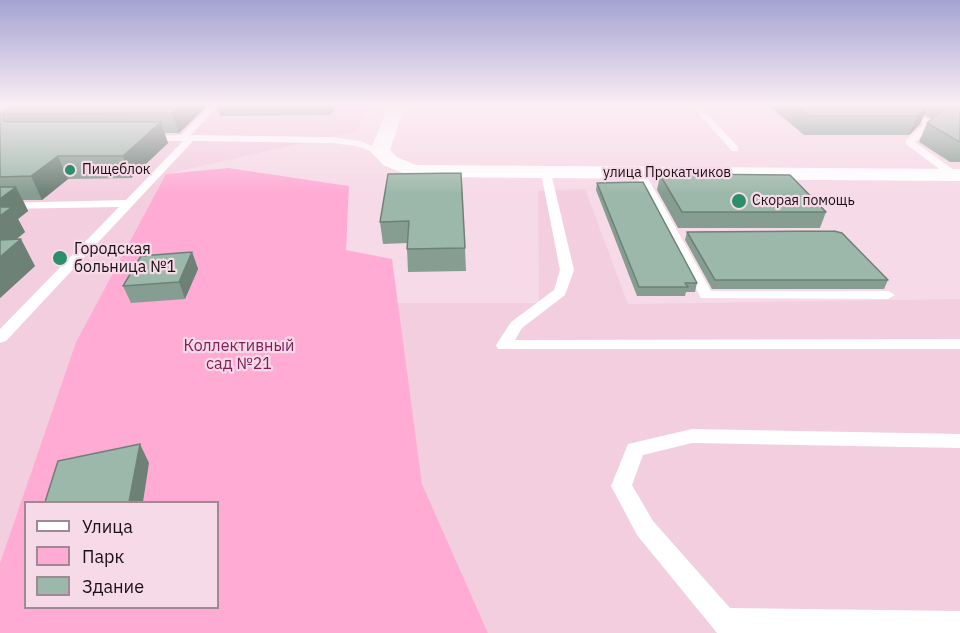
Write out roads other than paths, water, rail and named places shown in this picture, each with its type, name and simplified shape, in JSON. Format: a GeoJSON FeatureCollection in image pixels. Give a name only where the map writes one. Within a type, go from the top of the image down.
{"type":"FeatureCollection","features":[{"type":"Feature","properties":{"kind":"street"},"geometry":{"type":"LineString","coordinates":[[380,151],[386,135]]}},
{"type":"Feature","properties":{"kind":"street","name":"улица Прокатчиков"},"geometry":{"type":"LineString","coordinates":[[380,151],[390,161],[413,171],[957,175]]}},
{"type":"Feature","properties":{"kind":"lane"},"geometry":{"type":"LineString","coordinates":[[0,338],[129,203],[190,135]]}},
{"type":"Feature","properties":{"kind":"lane"},"geometry":{"type":"LineString","coordinates":[[722,135],[735,149]]}},
{"type":"Feature","properties":{"kind":"lane"},"geometry":{"type":"LineString","coordinates":[[918,135],[909,142],[957,175]]}},
{"type":"Feature","properties":{"kind":"lane"},"geometry":{"type":"LineString","coordinates":[[136,138],[332,140],[357,143],[380,151]]}},
{"type":"Feature","properties":{"kind":"lane"},"geometry":{"type":"LineString","coordinates":[[546,173],[567,270],[560,292],[516,325],[504,345],[960,344]]}},
{"type":"Feature","properties":{"kind":"lane"},"geometry":{"type":"LineString","coordinates":[[640,173],[679,234],[706,295],[888,295]]}},
{"type":"Feature","properties":{"kind":"lane"},"geometry":{"type":"LineString","coordinates":[[0,206],[129,203]]}},
{"type":"Feature","properties":{"kind":"lane"},"geometry":{"type":"LineString","coordinates":[[960,441],[692,435],[635,449],[621,486],[645,528],[727,627],[960,624]]}},
{"type":"Feature","properties":{"kind":"place","name":"Пищеблок"},"geometry":{"type":"Point","coordinates":[70,170]}},
{"type":"Feature","properties":{"kind":"place","name":"Скорая помощь"},"geometry":{"type":"Point","coordinates":[739,201]}},
{"type":"Feature","properties":{"kind":"place","name":"Городская больница №1"},"geometry":{"type":"Point","coordinates":[60,258]}},
{"type":"Feature","properties":{"kind":"park label","name":"Коллективный сад №21"},"geometry":{"type":"Point","coordinates":[239,355]}}]}
